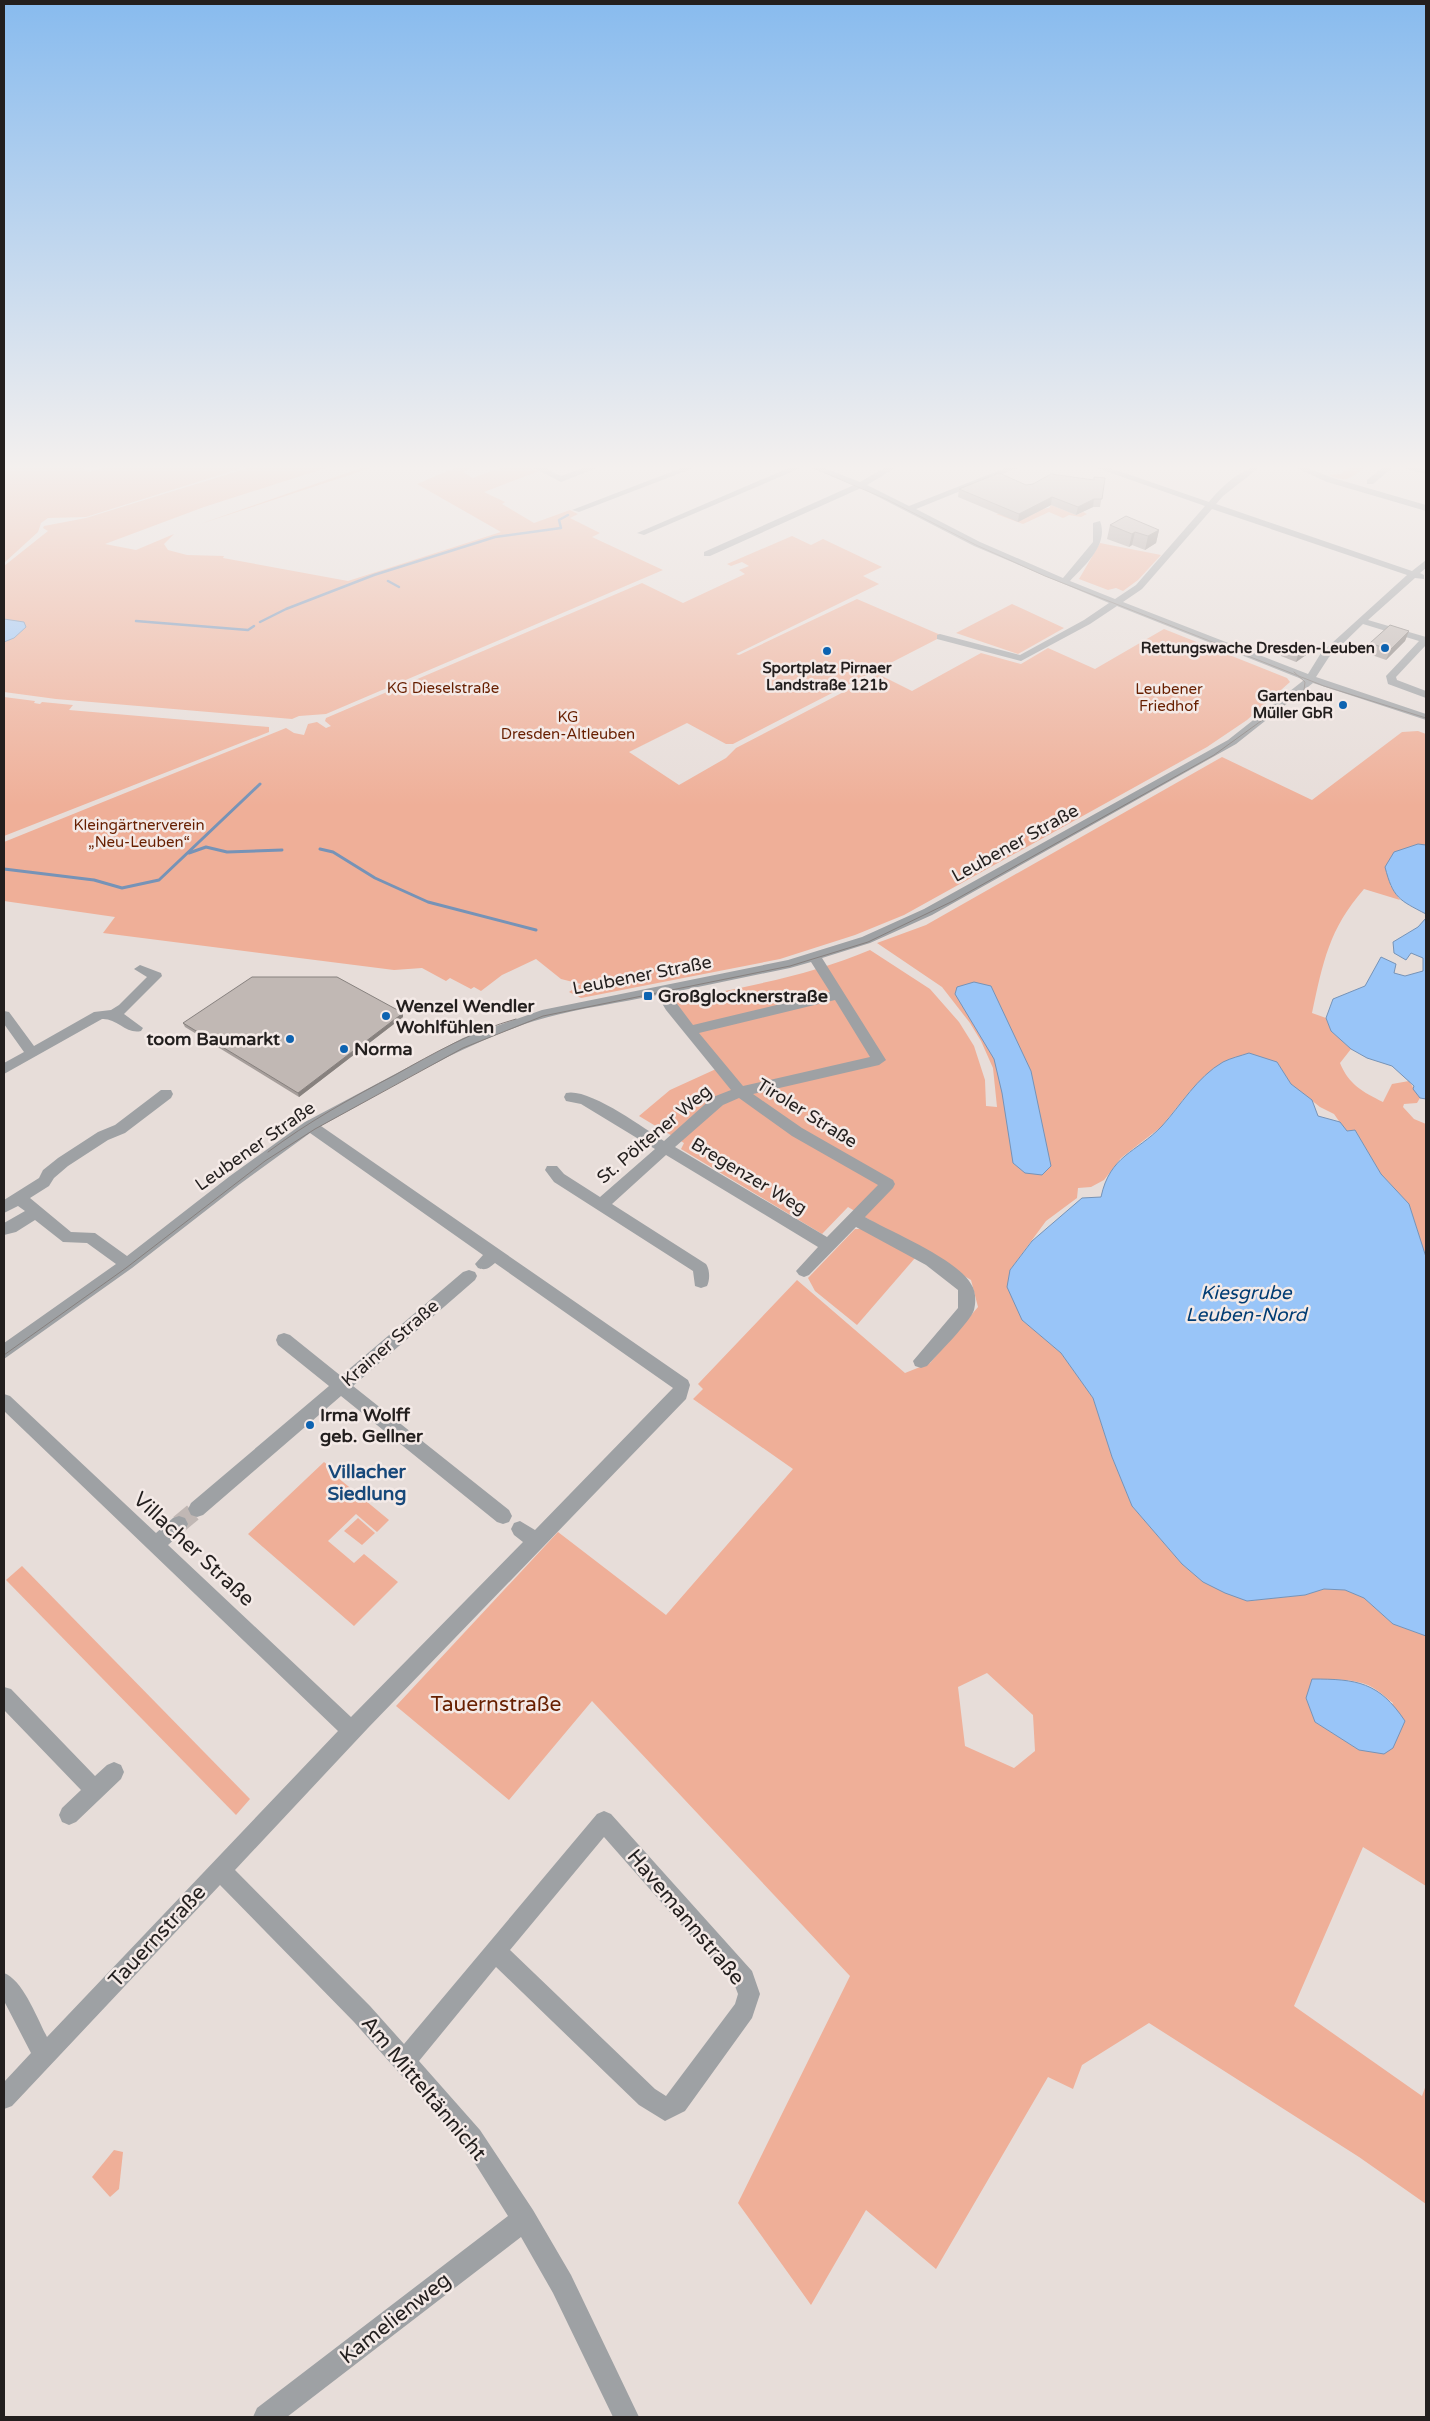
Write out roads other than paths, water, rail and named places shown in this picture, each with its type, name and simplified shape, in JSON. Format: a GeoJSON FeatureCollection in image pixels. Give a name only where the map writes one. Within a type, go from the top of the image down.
{"type":"FeatureCollection","features":[{"type":"Feature","properties":{"kind":"street"},"geometry":{"type":"LineString","coordinates":[[1059,580],[1311,679],[1426,717]]}},
{"type":"Feature","properties":{"kind":"street"},"geometry":{"type":"LineString","coordinates":[[940,637],[1021,658],[1087,622],[1116,603],[1145,580]]}},
{"type":"Feature","properties":{"kind":"street","name":"Leubener Straße"},"geometry":{"type":"LineString","coordinates":[[4,1352],[127,1264],[235,1180],[310,1126],[468,1041],[513,1022],[542,1014],[760,971],[814,957],[866,940],[928,912],[1213,754],[1234,740],[1311,679],[1326,655],[1409,580]]}},
{"type":"Feature","properties":{"kind":"street"},"geometry":{"type":"LineString","coordinates":[[1362,621],[1426,640],[1391,676],[1392,682],[1400,687],[1426,695]]}},
{"type":"Feature","properties":{"kind":"street"},"geometry":{"type":"LineString","coordinates":[[691,1030],[838,995],[814,957]]}},
{"type":"Feature","properties":{"kind":"street"},"geometry":{"type":"LineString","coordinates":[[4,1069],[99,1016],[114,1014],[124,1008],[160,977],[140,969]]}},
{"type":"Feature","properties":{"kind":"street","name":"Tiroler Straße"},"geometry":{"type":"LineString","coordinates":[[661,991],[671,1007],[740,1092],[797,1132],[888,1184],[855,1219]]}},
{"type":"Feature","properties":{"kind":"street","name":"St. Pöltener Weg"},"geometry":{"type":"LineString","coordinates":[[601,1205],[718,1101],[740,1092],[879,1060],[838,995]]}},
{"type":"Feature","properties":{"kind":"street"},"geometry":{"type":"LineString","coordinates":[[114,1014],[136,1028]]}},
{"type":"Feature","properties":{"kind":"street"},"geometry":{"type":"LineString","coordinates":[[4,1015],[32,1052]]}},
{"type":"Feature","properties":{"kind":"street"},"geometry":{"type":"LineString","coordinates":[[4,1207],[44,1182],[48,1174],[63,1162],[103,1136],[120,1129],[166,1094]]}},
{"type":"Feature","properties":{"kind":"street","name":"Bregenzer Weg"},"geometry":{"type":"LineString","coordinates":[[571,1097],[585,1100],[829,1246]]}},
{"type":"Feature","properties":{"kind":"street","name":"Tauernstraße"},"geometry":{"type":"LineString","coordinates":[[4,2098],[352,1731],[680,1394],[682,1385],[488,1259],[310,1126]]}},
{"type":"Feature","properties":{"kind":"street"},"geometry":{"type":"LineString","coordinates":[[552,1170],[559,1178],[701,1268],[701,1282]]}},
{"type":"Feature","properties":{"kind":"street"},"geometry":{"type":"LineString","coordinates":[[19,1198],[68,1238],[90,1237],[127,1264]]}},
{"type":"Feature","properties":{"kind":"street"},"geometry":{"type":"LineString","coordinates":[[4,1229],[12,1228],[36,1212]]}},
{"type":"Feature","properties":{"kind":"street"},"geometry":{"type":"LineString","coordinates":[[804,1271],[855,1219],[937,1264],[955,1276],[965,1286],[968,1301],[966,1310],[921,1361]]}},
{"type":"Feature","properties":{"kind":"street","name":"Krainer Straße"},"geometry":{"type":"LineString","coordinates":[[198,1509],[469,1276]]}},
{"type":"Feature","properties":{"kind":"street"},"geometry":{"type":"LineString","coordinates":[[284,1340],[503,1516]]}},
{"type":"Feature","properties":{"kind":"street","name":"Villacher Straße"},"geometry":{"type":"LineString","coordinates":[[4,1401],[352,1731]]}},
{"type":"Feature","properties":{"kind":"street"},"geometry":{"type":"LineString","coordinates":[[156,1544],[179,1524]]}},
{"type":"Feature","properties":{"kind":"street"},"geometry":{"type":"LineString","coordinates":[[520,1529],[536,1542]]}},
{"type":"Feature","properties":{"kind":"street"},"geometry":{"type":"LineString","coordinates":[[4,1696],[95,1790]]}},
{"type":"Feature","properties":{"kind":"street"},"geometry":{"type":"LineString","coordinates":[[69,1815],[114,1772]]}},
{"type":"Feature","properties":{"kind":"street","name":"Havemannstraße"},"geometry":{"type":"LineString","coordinates":[[405,2060],[495,1951],[604,1821],[744,1979],[749,1994],[744,2010],[677,2103],[665,2109],[647,2097],[495,1951]]}},
{"type":"Feature","properties":{"kind":"street","name":"Am Mitteltännicht"},"geometry":{"type":"LineString","coordinates":[[220,1870],[278,1926],[405,2060],[472,2138],[524,2218],[562,2284],[626,2417]]}},
{"type":"Feature","properties":{"kind":"street"},"geometry":{"type":"LineString","coordinates":[[4,1984],[11,1992],[44,2055]]}},
{"type":"Feature","properties":{"kind":"street","name":"Kamelienweg"},"geometry":{"type":"LineString","coordinates":[[266,2417],[524,2218]]}},
{"type":"Feature","properties":{"kind":"water"},"geometry":{"type":"Polygon","coordinates":[[[4,619],[24,622],[26,627],[14,638],[4,642],[4,619]]]}},
{"type":"Feature","properties":{"kind":"water"},"geometry":{"type":"Polygon","coordinates":[[[1418,844],[1426,845],[1426,914],[1398,897],[1394,892],[1385,867],[1394,852],[1418,844]]]}},
{"type":"Feature","properties":{"kind":"water"},"geometry":{"type":"Polygon","coordinates":[[[1426,918],[1426,1099],[1420,1098],[1413,1089],[1414,1086],[1392,1066],[1367,1058],[1351,1049],[1331,1031],[1326,1018],[1333,999],[1365,986],[1381,957],[1396,964],[1394,973],[1405,976],[1423,971],[1423,958],[1411,953],[1406,960],[1394,953],[1393,942],[1418,927],[1426,918]]]}},
{"type":"Feature","properties":{"kind":"water"},"geometry":{"type":"Polygon","coordinates":[[[974,982],[991,986],[1031,1071],[1051,1166],[1042,1175],[1025,1173],[1013,1163],[1002,1093],[994,1059],[955,994],[957,987],[974,982]]]}},
{"type":"Feature","properties":{"kind":"water","name":"Kiesgrube Leuben-Nord"},"geometry":{"type":"Polygon","coordinates":[[[1249,1053],[1277,1062],[1291,1084],[1312,1100],[1318,1116],[1340,1122],[1347,1131],[1355,1130],[1381,1174],[1409,1204],[1426,1257],[1426,1636],[1393,1624],[1364,1598],[1345,1590],[1324,1589],[1305,1595],[1247,1601],[1203,1582],[1182,1564],[1132,1506],[1112,1457],[1093,1398],[1061,1353],[1022,1320],[1007,1287],[1010,1270],[1032,1241],[1082,1198],[1101,1197],[1105,1183],[1117,1163],[1162,1126],[1205,1075],[1223,1062],[1249,1053]]]}},
{"type":"Feature","properties":{"kind":"water"},"geometry":{"type":"Polygon","coordinates":[[[1312,1679],[1342,1680],[1366,1685],[1386,1698],[1405,1721],[1393,1748],[1384,1754],[1359,1750],[1315,1722],[1306,1698],[1312,1679]]]}},
{"type":"Feature","properties":{"kind":"waterway"},"geometry":{"type":"LineString","coordinates":[[260,622],[286,609],[361,580]]}},
{"type":"Feature","properties":{"kind":"waterway"},"geometry":{"type":"LineString","coordinates":[[388,581],[399,587]]}},
{"type":"Feature","properties":{"kind":"waterway"},"geometry":{"type":"LineString","coordinates":[[136,621],[248,630],[254,626]]}},
{"type":"Feature","properties":{"kind":"waterway"},"geometry":{"type":"LineString","coordinates":[[4,869],[94,880],[122,888],[159,880],[260,784]]}},
{"type":"Feature","properties":{"kind":"waterway"},"geometry":{"type":"LineString","coordinates":[[189,853],[206,847],[227,852],[282,850]]}},
{"type":"Feature","properties":{"kind":"waterway"},"geometry":{"type":"LineString","coordinates":[[320,849],[333,852],[375,878],[428,902],[536,930]]}},
{"type":"Feature","properties":{"kind":"tunnel"},"geometry":{"type":"LineString","coordinates":[[179,1524],[197,1509]]}},
{"type":"Feature","properties":{"kind":"tram line"},"geometry":{"type":"LineString","coordinates":[[1055,580],[1298,676]]}},
{"type":"Feature","properties":{"kind":"tram line"},"geometry":{"type":"LineString","coordinates":[[1294,672],[1298,676]]}},
{"type":"Feature","properties":{"kind":"tram line"},"geometry":{"type":"LineString","coordinates":[[4,1355],[126,1268],[265,1161],[315,1129],[463,1048],[543,1016],[790,966],[868,942],[953,901],[1214,755],[1304,690],[1305,682],[1298,676]]}},
{"type":"Feature","properties":{"kind":"tram line"},"geometry":{"type":"LineString","coordinates":[[1298,676],[1324,686],[1426,718]]}},
{"type":"Feature","properties":{"kind":"tram line"},"geometry":{"type":"LineString","coordinates":[[268,1152],[330,1111],[424,1059],[469,1036],[516,1019]]}},
{"type":"Feature","properties":{"kind":"place","name":"Rettungswache Dresden-Leuben"},"geometry":{"type":"Point","coordinates":[1385,648]}},
{"type":"Feature","properties":{"kind":"place","name":"Sportplatz Pirnaer Landstraße 121b"},"geometry":{"type":"Point","coordinates":[827,651]}},
{"type":"Feature","properties":{"kind":"place","name":"Gartenbau Müller GbR"},"geometry":{"type":"Point","coordinates":[1343,705]}},
{"type":"Feature","properties":{"kind":"place","name":"Großglocknerstraße"},"geometry":{"type":"Point","coordinates":[648,996]}},
{"type":"Feature","properties":{"kind":"place","name":"Wenzel Wendler Wohlfühlen"},"geometry":{"type":"Point","coordinates":[386,1016]}},
{"type":"Feature","properties":{"kind":"place","name":"toom Baumarkt"},"geometry":{"type":"Point","coordinates":[290,1039]}},
{"type":"Feature","properties":{"kind":"place","name":"Norma"},"geometry":{"type":"Point","coordinates":[344,1049]}},
{"type":"Feature","properties":{"kind":"place","name":"Irma Wolff geb. Gellner"},"geometry":{"type":"Point","coordinates":[310,1425]}},
{"type":"Feature","properties":{"kind":"district","name":"Villacher Siedlung"},"geometry":{"type":"Point","coordinates":[367,1482]}},
{"type":"Feature","properties":{"kind":"park label","name":"KG Dieselstraße"},"geometry":{"type":"Point","coordinates":[443,688]}},
{"type":"Feature","properties":{"kind":"park label","name":"Leubener Friedhof"},"geometry":{"type":"Point","coordinates":[1169,698]}},
{"type":"Feature","properties":{"kind":"park label","name":"KG Dresden-Altleuben"},"geometry":{"type":"Point","coordinates":[568,726]}},
{"type":"Feature","properties":{"kind":"park label","name":"Kleingärtnerverein „Neu-Leuben“"},"geometry":{"type":"Point","coordinates":[139,834]}}]}
